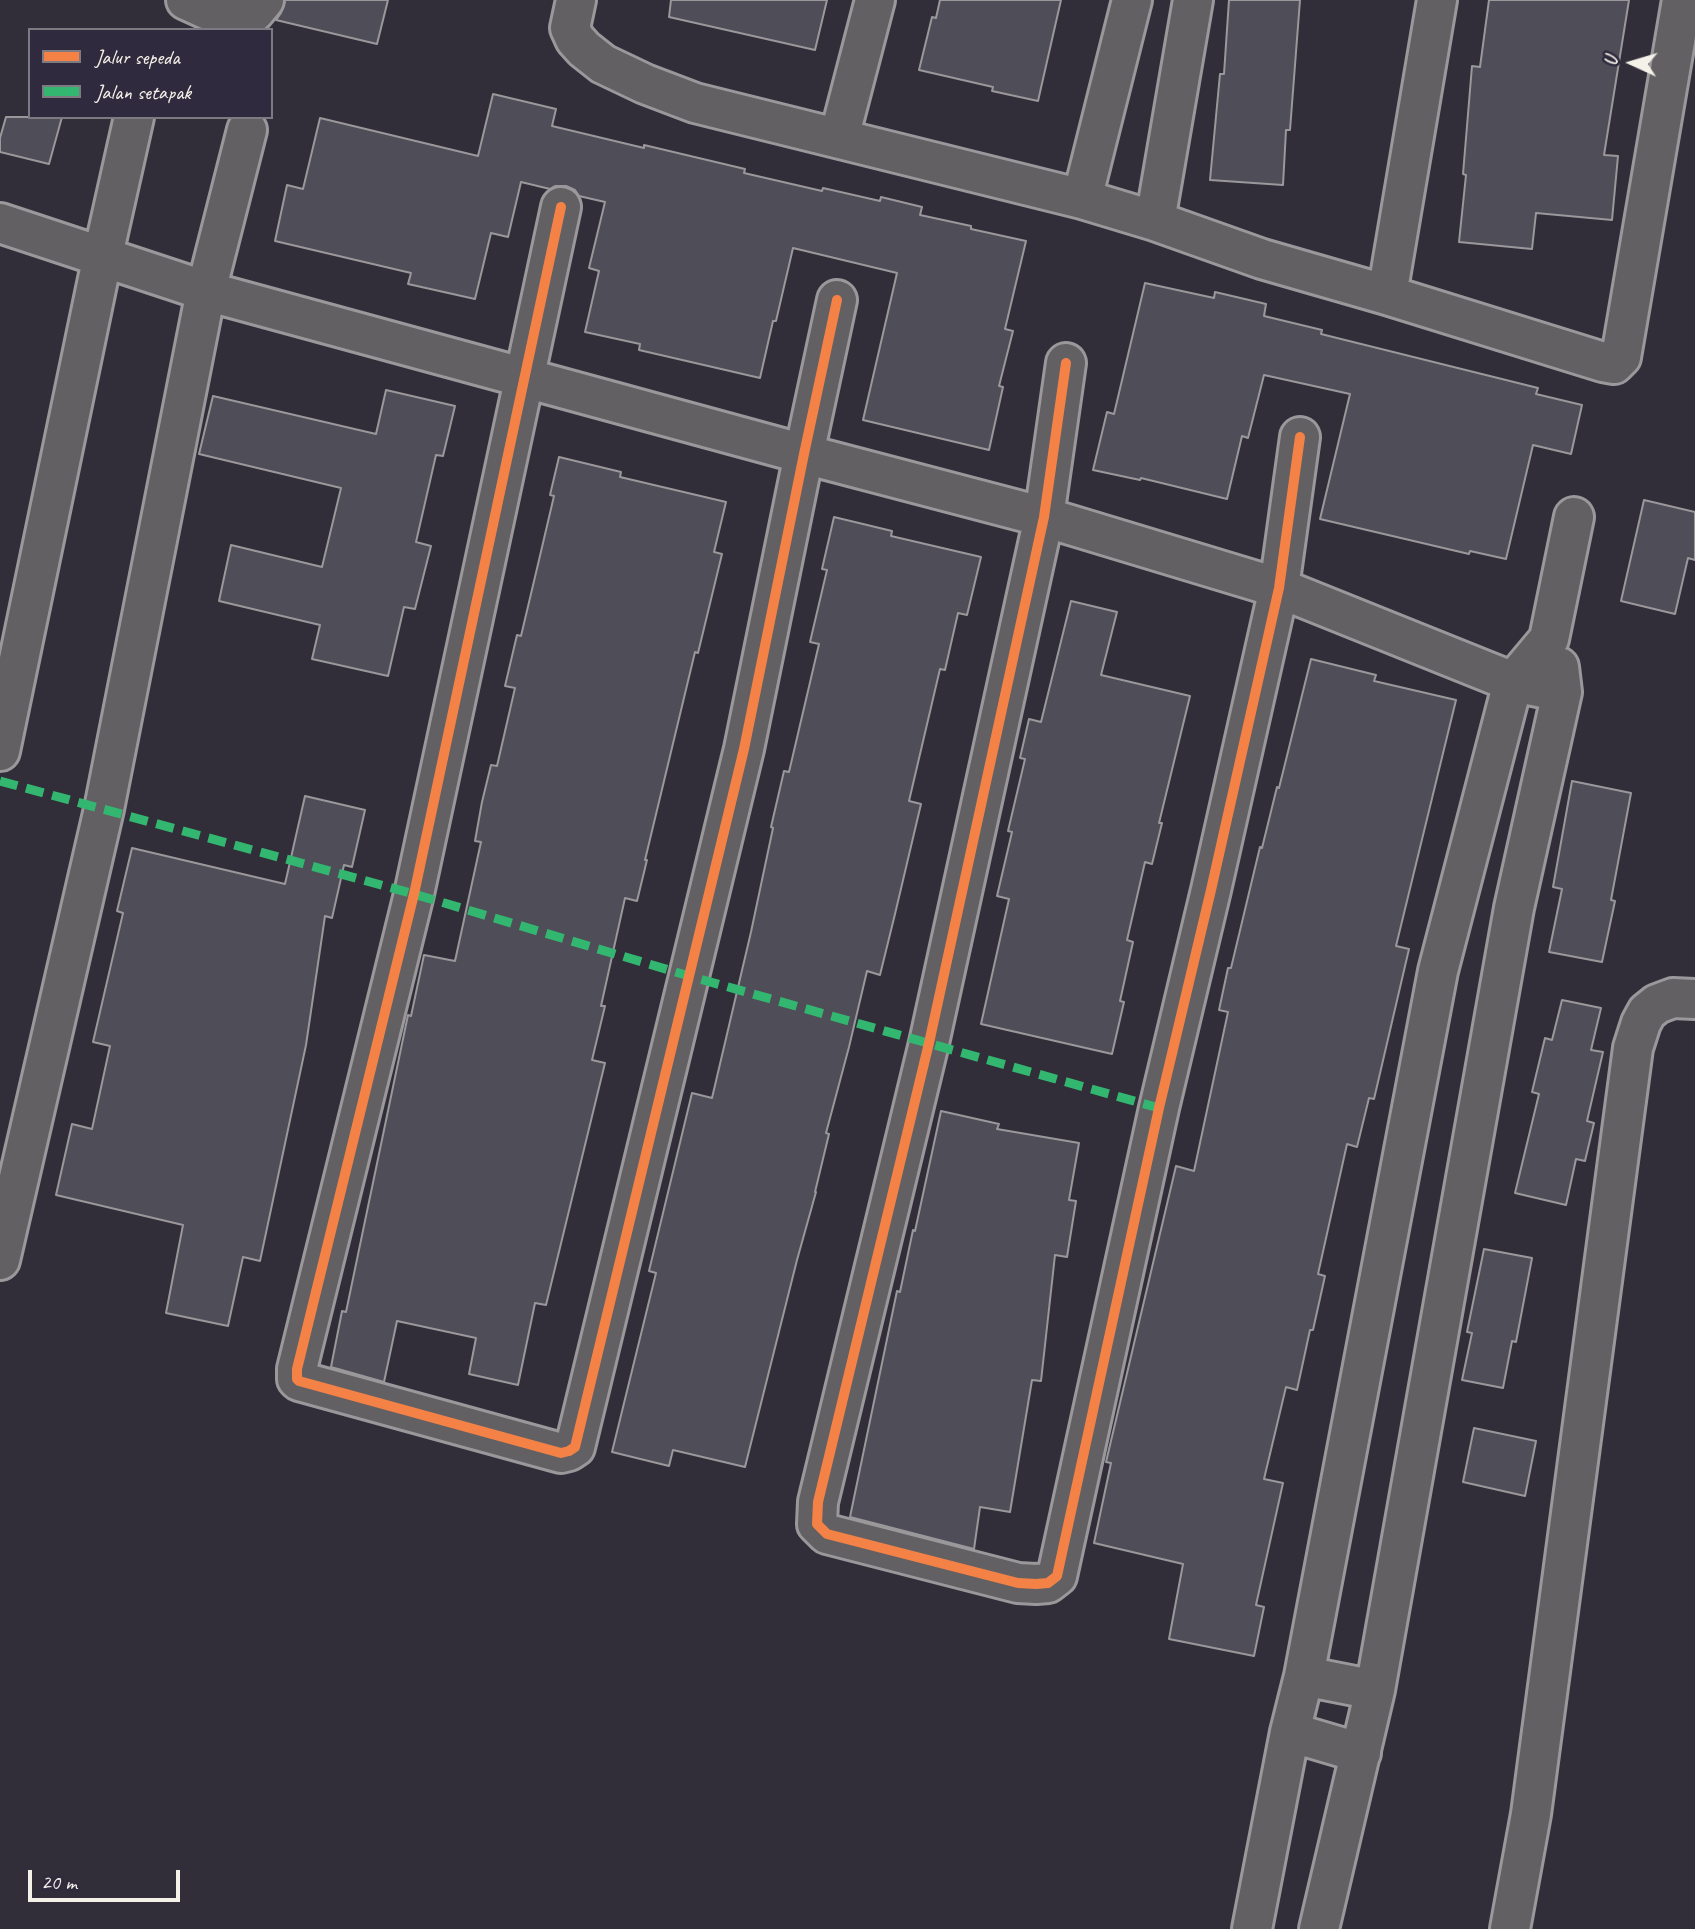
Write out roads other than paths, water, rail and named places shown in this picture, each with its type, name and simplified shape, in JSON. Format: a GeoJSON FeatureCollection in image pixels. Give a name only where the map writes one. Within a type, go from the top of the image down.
{"type":"FeatureCollection","features":[{"type":"Feature","properties":{"kind":"street"},"geometry":{"type":"LineString","coordinates":[[186,0],[208,10],[245,15],[254,12],[264,0]]}},
{"type":"Feature","properties":{"kind":"street"},"geometry":{"type":"LineString","coordinates":[[576,0],[571,23],[572,34],[584,49],[603,64],[695,103],[1082,200],[1155,222],[1262,260],[1614,364],[1619,362],[1621,357],[1682,0]]}},
{"type":"Feature","properties":{"kind":"street"},"geometry":{"type":"LineString","coordinates":[[839,138],[875,0]]}},
{"type":"Feature","properties":{"kind":"street"},"geometry":{"type":"LineString","coordinates":[[1082,200],[1132,0]]}},
{"type":"Feature","properties":{"kind":"street"},"geometry":{"type":"LineString","coordinates":[[1155,222],[1193,0]]}},
{"type":"Feature","properties":{"kind":"street"},"geometry":{"type":"LineString","coordinates":[[1387,295],[1437,0]]}},
{"type":"Feature","properties":{"kind":"street"},"geometry":{"type":"LineString","coordinates":[[0,751],[134,119]]}},
{"type":"Feature","properties":{"kind":"street"},"geometry":{"type":"LineString","coordinates":[[0,1260],[104,810],[206,291],[247,130]]}},
{"type":"Feature","properties":{"kind":"street"},"geometry":{"type":"LineString","coordinates":[[561,207],[414,894],[296,1375],[299,1381],[561,1453],[575,1447],[744,749],[837,300]]}},
{"type":"Feature","properties":{"kind":"street"},"geometry":{"type":"LineString","coordinates":[[0,223],[206,291],[1044,517],[1279,588],[1513,682],[1562,692]]}},
{"type":"Feature","properties":{"kind":"street"},"geometry":{"type":"LineString","coordinates":[[1066,363],[1044,517],[929,1043],[818,1502],[817,1524],[827,1534],[1018,1583],[1048,1583],[1057,1576],[1159,1108],[1279,588],[1300,437]]}},
{"type":"Feature","properties":{"kind":"street"},"geometry":{"type":"LineString","coordinates":[[1252,1929],[1290,1732],[1304,1676],[1438,971],[1513,682],[1549,639],[1574,517]]}},
{"type":"Feature","properties":{"kind":"street"},"geometry":{"type":"LineString","coordinates":[[1319,1929],[1375,1690],[1514,908],[1562,692],[1558,661],[1549,639]]}},
{"type":"Feature","properties":{"kind":"street"},"geometry":{"type":"LineString","coordinates":[[1510,1929],[1531,1814],[1633,1048],[1641,1023],[1647,1012],[1657,1004],[1673,998],[1695,999]]}},
{"type":"Feature","properties":{"kind":"street"},"geometry":{"type":"LineString","coordinates":[[1304,1676],[1375,1690]]}},
{"type":"Feature","properties":{"kind":"street"},"geometry":{"type":"LineString","coordinates":[[1290,1732],[1361,1753]]}}]}
